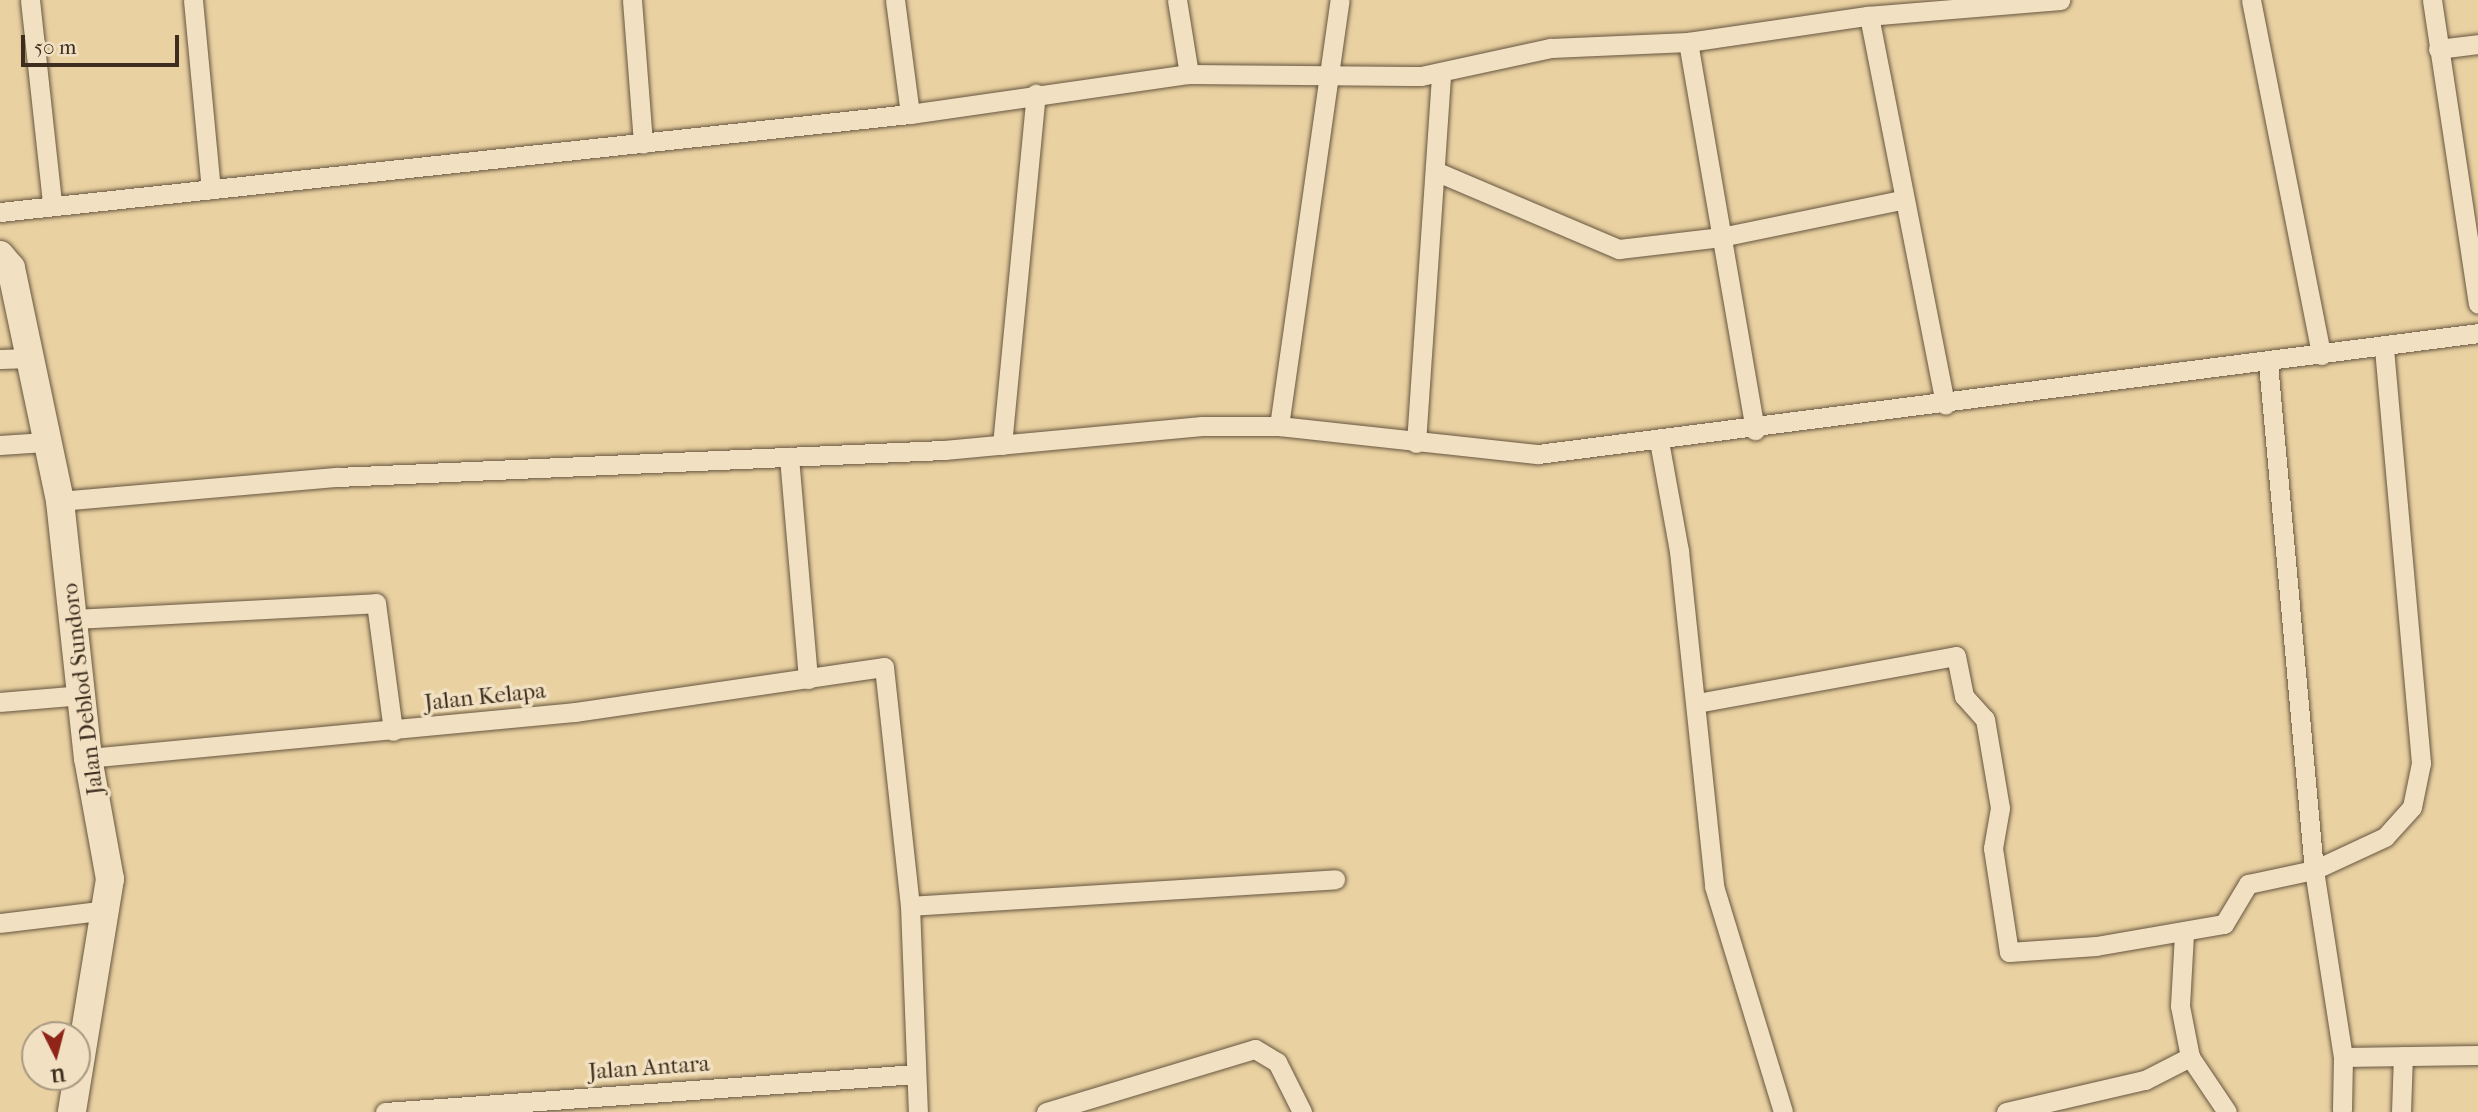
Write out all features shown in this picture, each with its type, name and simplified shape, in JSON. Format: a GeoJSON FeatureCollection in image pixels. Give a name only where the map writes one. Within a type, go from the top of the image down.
{"type":"FeatureCollection","features":[{"type":"Feature","properties":{"kind":"main road","name":"Jalan Deblod Sundoro"},"geometry":{"type":"LineString","coordinates":[[6,261],[31,358],[60,501],[89,758],[110,879],[108,910],[72,1112]]}},
{"type":"Feature","properties":{"kind":"street"},"geometry":{"type":"LineString","coordinates":[[30,0],[52,203]]}},
{"type":"Feature","properties":{"kind":"street"},"geometry":{"type":"LineString","coordinates":[[193,0],[211,189]]}},
{"type":"Feature","properties":{"kind":"street"},"geometry":{"type":"LineString","coordinates":[[632,0],[643,144]]}},
{"type":"Feature","properties":{"kind":"street"},"geometry":{"type":"LineString","coordinates":[[895,0],[910,114]]}},
{"type":"Feature","properties":{"kind":"street"},"geometry":{"type":"LineString","coordinates":[[1177,0],[1189,74]]}},
{"type":"Feature","properties":{"kind":"street"},"geometry":{"type":"LineString","coordinates":[[1279,426],[1340,0]]}},
{"type":"Feature","properties":{"kind":"street"},"geometry":{"type":"LineString","coordinates":[[0,212],[52,203],[211,189],[910,114],[1189,74],[1331,76],[1441,73],[1512,52],[1688,41],[1867,11],[2060,0]]}},
{"type":"Feature","properties":{"kind":"street"},"geometry":{"type":"LineString","coordinates":[[2251,0],[2321,355]]}},
{"type":"Feature","properties":{"kind":"street"},"geometry":{"type":"LineString","coordinates":[[2432,0],[2478,304]]}},
{"type":"Feature","properties":{"kind":"street"},"geometry":{"type":"LineString","coordinates":[[1867,11],[1902,200],[1945,405]]}},
{"type":"Feature","properties":{"kind":"street"},"geometry":{"type":"LineString","coordinates":[[1688,41],[1755,430]]}},
{"type":"Feature","properties":{"kind":"street"},"geometry":{"type":"LineString","coordinates":[[2438,49],[2478,44]]}},
{"type":"Feature","properties":{"kind":"street"},"geometry":{"type":"LineString","coordinates":[[1416,443],[1441,73]]}},
{"type":"Feature","properties":{"kind":"street"},"geometry":{"type":"LineString","coordinates":[[1002,445],[1036,94]]}},
{"type":"Feature","properties":{"kind":"street"},"geometry":{"type":"LineString","coordinates":[[1435,171],[1619,249],[1721,237],[1902,200]]}},
{"type":"Feature","properties":{"kind":"street"},"geometry":{"type":"LineString","coordinates":[[60,501],[337,477],[1002,445],[1202,425],[1279,426],[1416,443],[1538,454],[1755,430],[2478,333]]}},
{"type":"Feature","properties":{"kind":"street"},"geometry":{"type":"LineString","coordinates":[[1697,703],[1956,656],[1964,696],[1984,719],[2000,808],[1993,848],[2009,952],[2184,934],[2231,919],[2248,884],[2314,870],[2385,837],[2403,821],[2421,763],[2385,347]]}},
{"type":"Feature","properties":{"kind":"street"},"geometry":{"type":"LineString","coordinates":[[0,359],[31,358]]}},
{"type":"Feature","properties":{"kind":"street"},"geometry":{"type":"LineString","coordinates":[[2268,363],[2314,870],[2343,1057],[2342,1110]]}},
{"type":"Feature","properties":{"kind":"street"},"geometry":{"type":"LineString","coordinates":[[1659,441],[1697,703],[1714,886],[1783,1112]]}},
{"type":"Feature","properties":{"kind":"street"},"geometry":{"type":"LineString","coordinates":[[0,445],[46,442]]}},
{"type":"Feature","properties":{"kind":"street"},"geometry":{"type":"LineString","coordinates":[[789,457],[808,679]]}},
{"type":"Feature","properties":{"kind":"street"},"geometry":{"type":"LineString","coordinates":[[74,619],[376,603],[393,731]]}},
{"type":"Feature","properties":{"kind":"street","name":"Jalan Kelapa"},"geometry":{"type":"LineString","coordinates":[[89,758],[393,731],[884,667],[910,906]]}},
{"type":"Feature","properties":{"kind":"street"},"geometry":{"type":"LineString","coordinates":[[0,702],[82,695]]}},
{"type":"Feature","properties":{"kind":"street"},"geometry":{"type":"LineString","coordinates":[[918,1112],[910,906],[1335,878]]}},
{"type":"Feature","properties":{"kind":"street"},"geometry":{"type":"LineString","coordinates":[[0,923],[108,910]]}},
{"type":"Feature","properties":{"kind":"street"},"geometry":{"type":"LineString","coordinates":[[2184,934],[2180,1006],[2190,1057],[2227,1112]]}},
{"type":"Feature","properties":{"kind":"street"},"geometry":{"type":"LineString","coordinates":[[1046,1112],[1255,1049],[1277,1062],[1302,1112]]}},
{"type":"Feature","properties":{"kind":"street"},"geometry":{"type":"LineString","coordinates":[[2343,1057],[2478,1055]]}},
{"type":"Feature","properties":{"kind":"street"},"geometry":{"type":"LineString","coordinates":[[2401,1112],[2403,1056]]}},
{"type":"Feature","properties":{"kind":"street"},"geometry":{"type":"LineString","coordinates":[[2006,1112],[2145,1080],[2190,1057]]}},
{"type":"Feature","properties":{"kind":"street","name":"Jalan Antara"},"geometry":{"type":"LineString","coordinates":[[384,1112],[916,1074]]}}]}
